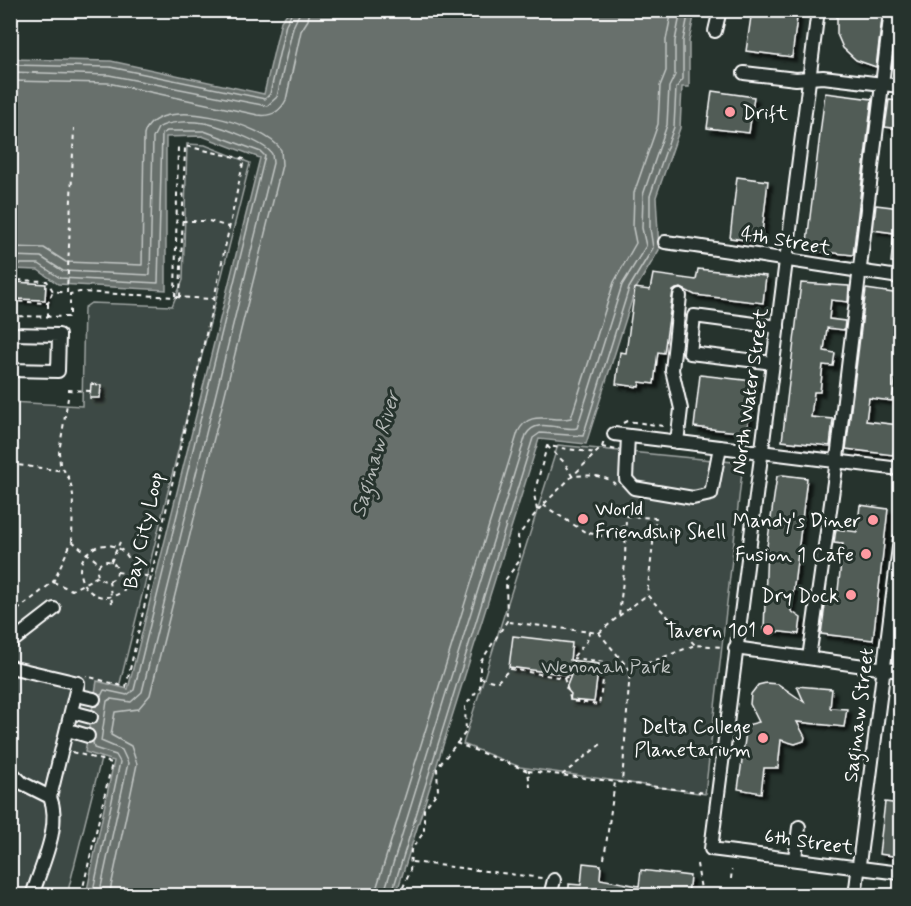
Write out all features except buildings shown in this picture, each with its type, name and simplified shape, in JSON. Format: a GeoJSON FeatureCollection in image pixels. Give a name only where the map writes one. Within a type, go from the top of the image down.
{"type":"FeatureCollection","features":[{"type":"Feature","properties":{"kind":"street"},"geometry":{"type":"LineString","coordinates":[[716,32],[720,10]]}},
{"type":"Feature","properties":{"kind":"street","name":"North Water Street"},"geometry":{"type":"LineString","coordinates":[[711,849],[818,10]]}},
{"type":"Feature","properties":{"kind":"street"},"geometry":{"type":"LineString","coordinates":[[809,658],[837,461],[891,10]]}},
{"type":"Feature","properties":{"kind":"street"},"geometry":{"type":"LineString","coordinates":[[744,73],[810,78],[823,76],[900,86]]}},
{"type":"Feature","properties":{"kind":"street","name":"4th Street"},"geometry":{"type":"LineString","coordinates":[[665,242],[900,277]]}},
{"type":"Feature","properties":{"kind":"street"},"geometry":{"type":"LineString","coordinates":[[677,442],[681,409],[672,370],[680,296]]}},
{"type":"Feature","properties":{"kind":"street"},"geometry":{"type":"LineString","coordinates":[[773,363],[690,353],[694,316],[778,327]]}},
{"type":"Feature","properties":{"kind":"street"},"geometry":{"type":"LineString","coordinates":[[10,334],[59,335],[58,371],[10,370]]}},
{"type":"Feature","properties":{"kind":"street"},"geometry":{"type":"LineString","coordinates":[[720,447],[711,494],[693,498],[634,488],[626,479],[617,433],[900,469]]}},
{"type":"Feature","properties":{"kind":"street","name":"Saginaw Street"},"geometry":{"type":"LineString","coordinates":[[855,896],[900,539]]}},
{"type":"Feature","properties":{"kind":"street"},"geometry":{"type":"LineString","coordinates":[[10,644],[54,609]]}},
{"type":"Feature","properties":{"kind":"street"},"geometry":{"type":"LineString","coordinates":[[735,648],[900,671]]}},
{"type":"Feature","properties":{"kind":"street"},"geometry":{"type":"LineString","coordinates":[[10,668],[77,689],[94,699]]}},
{"type":"Feature","properties":{"kind":"street"},"geometry":{"type":"LineString","coordinates":[[32,896],[54,822],[55,808],[50,796],[77,689]]}},
{"type":"Feature","properties":{"kind":"street"},"geometry":{"type":"LineString","coordinates":[[72,712],[91,717]]}},
{"type":"Feature","properties":{"kind":"street"},"geometry":{"type":"LineString","coordinates":[[68,730],[88,736]]}},
{"type":"Feature","properties":{"kind":"street"},"geometry":{"type":"LineString","coordinates":[[10,771],[22,783],[50,796]]}},
{"type":"Feature","properties":{"kind":"street"},"geometry":{"type":"LineString","coordinates":[[795,858],[799,827]]}},
{"type":"Feature","properties":{"kind":"street","name":"6th Street"},"geometry":{"type":"LineString","coordinates":[[711,849],[900,873]]}},
{"type":"Feature","properties":{"kind":"street"},"geometry":{"type":"LineString","coordinates":[[550,896],[554,880]]}},
{"type":"Feature","properties":{"kind":"path"},"geometry":{"type":"LineString","coordinates":[[10,316],[70,317],[74,128]]}},
{"type":"Feature","properties":{"kind":"path"},"geometry":{"type":"LineString","coordinates":[[175,297],[178,146]]}},
{"type":"Feature","properties":{"kind":"path","name":"Bay City Loop"},"geometry":{"type":"LineString","coordinates":[[77,689],[81,674],[126,687],[153,577],[244,159],[185,146],[182,221]]}},
{"type":"Feature","properties":{"kind":"path"},"geometry":{"type":"LineString","coordinates":[[180,297],[182,221],[209,221],[230,227]]}},
{"type":"Feature","properties":{"kind":"path"},"geometry":{"type":"LineString","coordinates":[[10,283],[14,280],[47,281],[53,291],[69,294],[214,299]]}},
{"type":"Feature","properties":{"kind":"path"},"geometry":{"type":"LineString","coordinates":[[48,317],[48,303],[53,291]]}},
{"type":"Feature","properties":{"kind":"path"},"geometry":{"type":"LineString","coordinates":[[10,301],[48,303]]}},
{"type":"Feature","properties":{"kind":"path"},"geometry":{"type":"LineString","coordinates":[[68,390],[90,391]]}},
{"type":"Feature","properties":{"kind":"path"},"geometry":{"type":"LineString","coordinates":[[10,615],[53,582],[72,541],[73,495],[59,452],[68,398]]}},
{"type":"Feature","properties":{"kind":"path"},"geometry":{"type":"LineString","coordinates":[[399,896],[410,872],[411,850],[424,832],[424,809],[438,791],[437,768],[466,732],[465,706],[480,687],[480,663],[507,621],[506,579],[520,560],[518,536],[543,505],[627,421],[663,426]]}},
{"type":"Feature","properties":{"kind":"path"},"geometry":{"type":"LineString","coordinates":[[547,447],[596,453]]}},
{"type":"Feature","properties":{"kind":"path"},"geometry":{"type":"LineString","coordinates":[[547,447],[565,463],[572,476]]}},
{"type":"Feature","properties":{"kind":"path"},"geometry":{"type":"LineString","coordinates":[[537,512],[534,494],[547,447]]}},
{"type":"Feature","properties":{"kind":"path"},"geometry":{"type":"LineString","coordinates":[[10,464],[64,471]]}},
{"type":"Feature","properties":{"kind":"path"},"geometry":{"type":"LineString","coordinates":[[572,476],[587,475],[609,479],[620,489]]}},
{"type":"Feature","properties":{"kind":"path"},"geometry":{"type":"LineString","coordinates":[[543,505],[585,532],[606,537],[625,526]]}},
{"type":"Feature","properties":{"kind":"path"},"geometry":{"type":"LineString","coordinates":[[599,633],[647,595],[656,518],[626,516],[625,563],[619,616]]}},
{"type":"Feature","properties":{"kind":"path"},"geometry":{"type":"LineString","coordinates":[[72,541],[88,552],[99,564]]}},
{"type":"Feature","properties":{"kind":"path"},"geometry":{"type":"LineString","coordinates":[[111,562],[120,542]]}},
{"type":"Feature","properties":{"kind":"path"},"geometry":{"type":"LineString","coordinates":[[104,544],[117,547],[128,556],[133,573],[126,588],[111,597],[96,595],[83,584],[80,567],[88,552],[104,544]]}},
{"type":"Feature","properties":{"kind":"path"},"geometry":{"type":"LineString","coordinates":[[99,564],[111,562]]}},
{"type":"Feature","properties":{"kind":"path"},"geometry":{"type":"LineString","coordinates":[[111,562],[117,572]]}},
{"type":"Feature","properties":{"kind":"path"},"geometry":{"type":"LineString","coordinates":[[99,564],[96,570],[98,576],[109,581]]}},
{"type":"Feature","properties":{"kind":"path"},"geometry":{"type":"LineString","coordinates":[[117,572],[153,577]]}},
{"type":"Feature","properties":{"kind":"path"},"geometry":{"type":"LineString","coordinates":[[112,603],[109,581],[117,572]]}},
{"type":"Feature","properties":{"kind":"path"},"geometry":{"type":"LineString","coordinates":[[53,582],[72,590],[98,576]]}},
{"type":"Feature","properties":{"kind":"path"},"geometry":{"type":"LineString","coordinates":[[647,595],[695,645]]}},
{"type":"Feature","properties":{"kind":"path"},"geometry":{"type":"LineString","coordinates":[[507,621],[599,633],[630,670],[622,783]]}},
{"type":"Feature","properties":{"kind":"path"},"geometry":{"type":"LineString","coordinates":[[480,678],[496,682],[510,669],[564,678],[571,675],[573,658],[587,642],[589,632]]}},
{"type":"Feature","properties":{"kind":"path"},"geometry":{"type":"LineString","coordinates":[[630,670],[695,645],[735,648]]}},
{"type":"Feature","properties":{"kind":"path"},"geometry":{"type":"LineString","coordinates":[[564,678],[571,701],[599,705],[606,662],[573,658]]}},
{"type":"Feature","properties":{"kind":"path"},"geometry":{"type":"LineString","coordinates":[[456,743],[528,771],[718,794]]}},
{"type":"Feature","properties":{"kind":"path"},"geometry":{"type":"LineString","coordinates":[[562,775],[601,744]]}},
{"type":"Feature","properties":{"kind":"path"},"geometry":{"type":"LineString","coordinates":[[63,750],[112,763],[81,896]]}},
{"type":"Feature","properties":{"kind":"path"},"geometry":{"type":"LineString","coordinates":[[528,771],[530,787]]}},
{"type":"Feature","properties":{"kind":"path"},"geometry":{"type":"LineString","coordinates":[[604,859],[615,782]]}},
{"type":"Feature","properties":{"kind":"path"},"geometry":{"type":"LineString","coordinates":[[412,862],[554,880]]}},
{"type":"Feature","properties":{"kind":"path"},"geometry":{"type":"LineString","coordinates":[[691,895],[700,896],[697,864]]}},
{"type":"Feature","properties":{"kind":"path"},"geometry":{"type":"LineString","coordinates":[[731,879],[732,869]]}},
{"type":"Feature","properties":{"kind":"green space"},"geometry":{"type":"Polygon","coordinates":[[[187,144],[205,145],[250,163],[67,895],[11,895],[10,402],[82,406],[84,308],[91,303],[172,306],[183,280],[187,144]]]}},
{"type":"Feature","properties":{"kind":"green space","name":"Wenonah Park"},"geometry":{"type":"Polygon","coordinates":[[[558,445],[743,463],[705,794],[520,767],[463,744],[558,445]]]}},
{"type":"Feature","properties":{"kind":"water","name":"Saginaw River"},"geometry":{"type":"Polygon","coordinates":[[[289,11],[695,11],[689,41],[689,87],[682,87],[680,128],[656,197],[659,250],[635,290],[586,444],[539,439],[396,895],[86,895],[114,761],[85,752],[97,681],[128,689],[260,158],[202,136],[166,137],[166,290],[58,284],[38,270],[11,269],[11,59],[111,61],[264,94],[281,21],[289,11]]]}},
{"type":"Feature","properties":{"kind":"place","name":"Drift"},"geometry":{"type":"Point","coordinates":[730,112]}},
{"type":"Feature","properties":{"kind":"place","name":"World Friendship Shell"},"geometry":{"type":"Point","coordinates":[583,519]}},
{"type":"Feature","properties":{"kind":"place","name":"Mandy's Diner"},"geometry":{"type":"Point","coordinates":[873,520]}},
{"type":"Feature","properties":{"kind":"place","name":"Fusion 1 Cafe"},"geometry":{"type":"Point","coordinates":[866,554]}},
{"type":"Feature","properties":{"kind":"place","name":"Dry Dock"},"geometry":{"type":"Point","coordinates":[851,595]}},
{"type":"Feature","properties":{"kind":"place","name":"Tavern 101"},"geometry":{"type":"Point","coordinates":[768,630]}},
{"type":"Feature","properties":{"kind":"place","name":"Delta College Planetarium"},"geometry":{"type":"Point","coordinates":[763,738]}}]}
